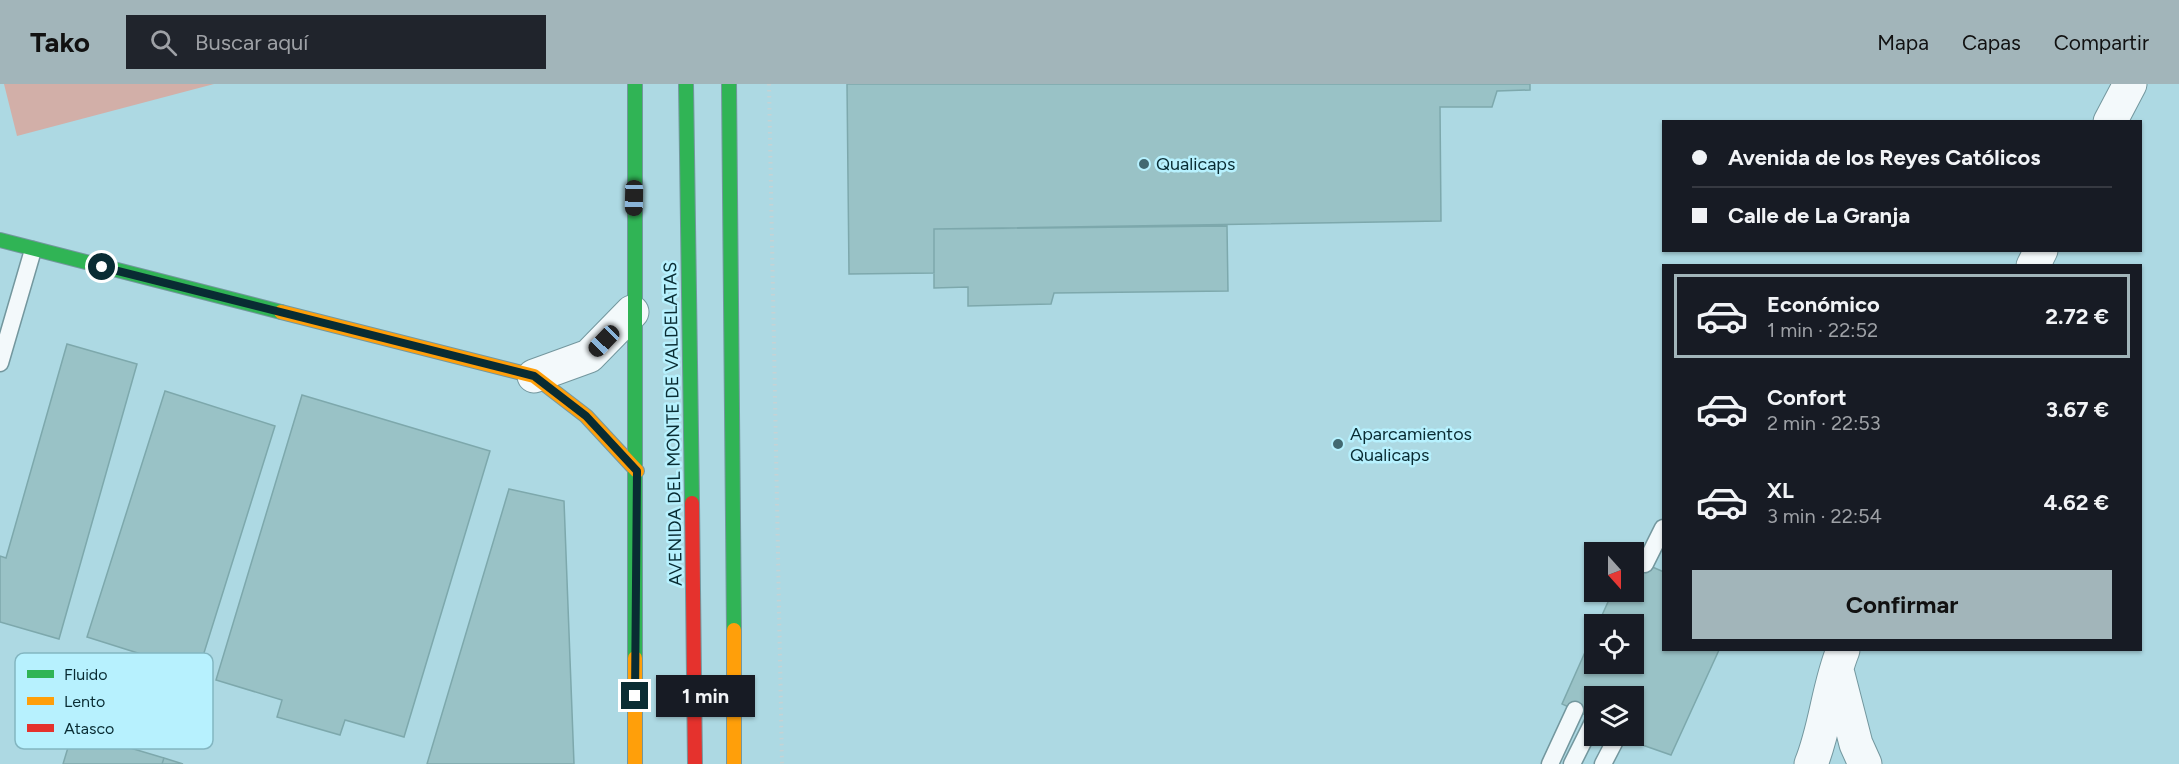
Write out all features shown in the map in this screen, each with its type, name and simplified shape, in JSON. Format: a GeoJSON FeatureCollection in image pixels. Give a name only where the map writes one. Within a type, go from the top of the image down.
{"type":"FeatureCollection","features":[{"type":"Feature","properties":{"kind":"street"},"geometry":{"type":"LineString","coordinates":[[635,84],[632,312],[637,471],[635,764]]}},
{"type":"Feature","properties":{"kind":"street","name":"AVENIDA DEL MONTE DE VALDELATAS"},"geometry":{"type":"LineString","coordinates":[[686,84],[695,764]]}},
{"type":"Feature","properties":{"kind":"street"},"geometry":{"type":"LineString","coordinates":[[729,84],[735,478],[735,764]]}},
{"type":"Feature","properties":{"kind":"street"},"geometry":{"type":"LineString","coordinates":[[2111,120],[2130,84]]}},
{"type":"Feature","properties":{"kind":"street"},"geometry":{"type":"LineString","coordinates":[[0,240],[534,376],[586,416],[637,471]]}},
{"type":"Feature","properties":{"kind":"street"},"geometry":{"type":"LineString","coordinates":[[534,376],[589,356],[632,312]]}},
{"type":"Feature","properties":{"kind":"street"},"geometry":{"type":"LineString","coordinates":[[1811,764],[1820,742],[1840,658]]}},
{"type":"Feature","properties":{"kind":"street"},"geometry":{"type":"LineString","coordinates":[[1840,658],[1856,744],[1865,764]]}},
{"type":"Feature","properties":{"kind":"lane"},"geometry":{"type":"LineString","coordinates":[[0,363],[33,250]]}},
{"type":"Feature","properties":{"kind":"lane"},"geometry":{"type":"LineString","coordinates":[[1645,564],[1662,530]]}},
{"type":"Feature","properties":{"kind":"lane"},"geometry":{"type":"LineString","coordinates":[[1550,764],[1575,710]]}},
{"type":"Feature","properties":{"kind":"lane"},"geometry":{"type":"LineString","coordinates":[[1572,764],[1584,740]]}},
{"type":"Feature","properties":{"kind":"lane"},"geometry":{"type":"LineString","coordinates":[[1603,764],[1612,746]]}},
{"type":"Feature","properties":{"kind":"path"},"geometry":{"type":"LineString","coordinates":[[769,84],[782,764]]}},
{"type":"Feature","properties":{"kind":"shaded area"},"geometry":{"type":"Polygon","coordinates":[[[4,84],[214,84],[17,136],[4,84]]]}},
{"type":"Feature","properties":{"kind":"building","name":"Qualicaps"},"geometry":{"type":"Polygon","coordinates":[[[847,84],[1530,84],[1530,90],[1497,91],[1492,107],[1440,107],[1441,221],[934,229],[934,273],[849,274],[847,84]]]}},
{"type":"Feature","properties":{"kind":"building"},"geometry":{"type":"Polygon","coordinates":[[[1227,226],[1228,291],[1054,293],[1051,304],[968,306],[968,287],[934,288],[934,229],[1227,226]]]}},
{"type":"Feature","properties":{"kind":"building"},"geometry":{"type":"Polygon","coordinates":[[[67,344],[137,364],[59,639],[0,622],[0,556],[6,558],[67,344]]]}},
{"type":"Feature","properties":{"kind":"building"},"geometry":{"type":"Polygon","coordinates":[[[165,391],[275,426],[204,653],[138,653],[87,637],[165,391]]]}},
{"type":"Feature","properties":{"kind":"building"},"geometry":{"type":"Polygon","coordinates":[[[302,395],[490,451],[404,737],[345,720],[340,735],[277,717],[282,700],[216,680],[302,395]]]}},
{"type":"Feature","properties":{"kind":"building"},"geometry":{"type":"Polygon","coordinates":[[[509,489],[564,501],[574,764],[427,764],[509,489]]]}},
{"type":"Feature","properties":{"kind":"building"},"geometry":{"type":"Polygon","coordinates":[[[1644,563],[1662,571],[1662,651],[1719,651],[1671,755],[1644,746],[1644,686],[1584,686],[1584,714],[1562,704],[1584,654],[1584,674],[1644,674],[1644,614],[1603,614],[1608,602],[1644,602],[1644,563]]]}},
{"type":"Feature","properties":{"kind":"building"},"geometry":{"type":"Polygon","coordinates":[[[68,749],[134,749],[164,758],[162,764],[63,764],[68,749]]]}},
{"type":"Feature","properties":{"kind":"building"},"geometry":{"type":"Polygon","coordinates":[[[164,758],[183,764],[162,764],[164,758]]]}},
{"type":"Feature","properties":{"kind":"traffic: fast"},"geometry":{"type":"LineString","coordinates":[[635,84],[635,658]]}},
{"type":"Feature","properties":{"kind":"traffic: fast"},"geometry":{"type":"LineString","coordinates":[[686,84],[692,503]]}},
{"type":"Feature","properties":{"kind":"traffic: fast"},"geometry":{"type":"LineString","coordinates":[[729,84],[734,630]]}},
{"type":"Feature","properties":{"kind":"traffic: fast"},"geometry":{"type":"LineString","coordinates":[[0,240],[281,312]]}},
{"type":"Feature","properties":{"kind":"traffic: slow"},"geometry":{"type":"LineString","coordinates":[[281,312],[534,376],[586,416],[637,471]]}},
{"type":"Feature","properties":{"kind":"traffic: slow"},"geometry":{"type":"LineString","coordinates":[[734,630],[734,764]]}},
{"type":"Feature","properties":{"kind":"traffic: slow"},"geometry":{"type":"LineString","coordinates":[[635,658],[635,764]]}},
{"type":"Feature","properties":{"kind":"traffic: jam"},"geometry":{"type":"LineString","coordinates":[[692,503],[695,764]]}},
{"type":"Feature","properties":{"kind":"place","name":"Qualicaps"},"geometry":{"type":"Point","coordinates":[1144,164]}},
{"type":"Feature","properties":{"kind":"place","name":"Aparcamientos Qualicaps"},"geometry":{"type":"Point","coordinates":[1338,444]}},
{"type":"Feature","properties":{"kind":"route"},"geometry":{"type":"LineString","coordinates":[[102,267],[534,376],[586,416],[637,471],[635,696]]}}]}
